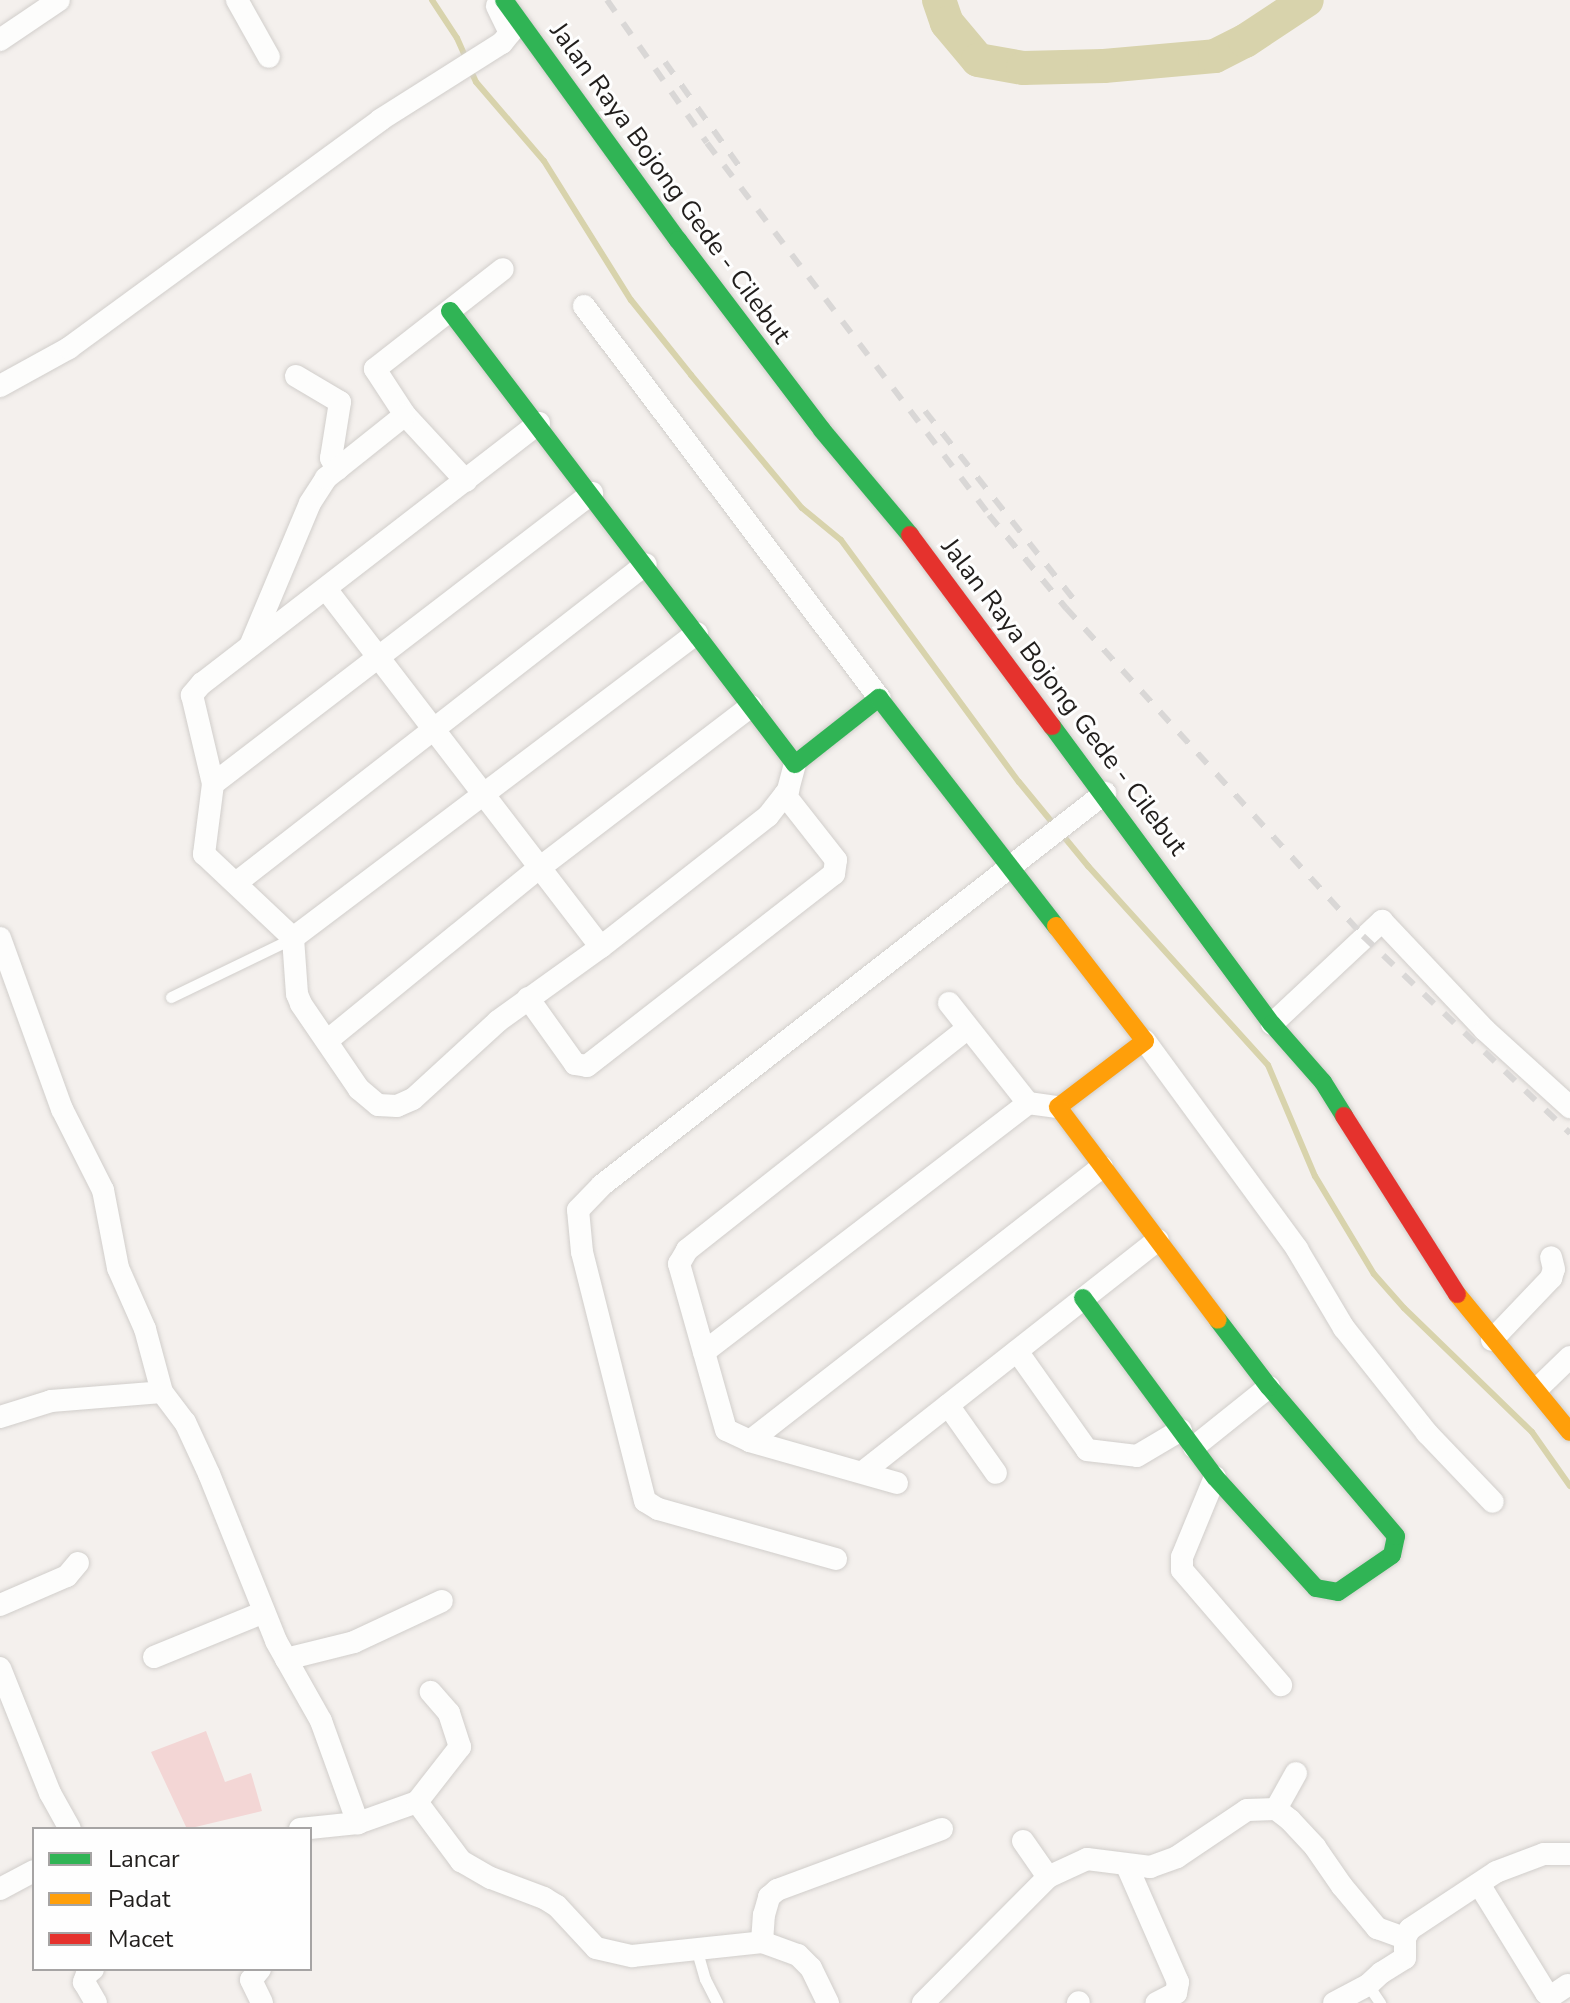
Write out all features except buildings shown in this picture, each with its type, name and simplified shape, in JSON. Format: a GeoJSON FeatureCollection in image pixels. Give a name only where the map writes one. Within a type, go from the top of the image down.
{"type":"FeatureCollection","features":[{"type":"Feature","properties":{"kind":"street"},"geometry":{"type":"LineString","coordinates":[[0,40],[59,0]]}},
{"type":"Feature","properties":{"kind":"street"},"geometry":{"type":"LineString","coordinates":[[237,0],[269,57]]}},
{"type":"Feature","properties":{"kind":"street"},"geometry":{"type":"LineString","coordinates":[[0,386],[69,348],[380,120],[504,40],[510,33],[493,0]]}},
{"type":"Feature","properties":{"kind":"street","name":"Jalan Raya Bojong Gede - Cilebut"},"geometry":{"type":"LineString","coordinates":[[504,0],[802,405],[932,562],[1105,793],[1272,1024],[1323,1082],[1403,1216],[1451,1287],[1570,1432]]}},
{"type":"Feature","properties":{"kind":"street"},"geometry":{"type":"LineString","coordinates":[[504,40],[525,44],[551,67]]}},
{"type":"Feature","properties":{"kind":"street"},"geometry":{"type":"LineString","coordinates":[[466,481],[405,415],[375,369],[377,363],[503,269]]}},
{"type":"Feature","properties":{"kind":"street"},"geometry":{"type":"LineString","coordinates":[[584,306],[879,698],[1022,860],[1145,1041],[1297,1249],[1344,1328],[1427,1433],[1493,1502]]}},
{"type":"Feature","properties":{"kind":"street"},"geometry":{"type":"LineString","coordinates":[[450,311],[539,423],[795,764]]}},
{"type":"Feature","properties":{"kind":"street"},"geometry":{"type":"LineString","coordinates":[[296,376],[340,402],[331,454],[337,469]]}},
{"type":"Feature","properties":{"kind":"street"},"geometry":{"type":"LineString","coordinates":[[250,646],[310,503],[326,478],[405,415]]}},
{"type":"Feature","properties":{"kind":"street"},"geometry":{"type":"LineString","coordinates":[[539,423],[250,646],[192,695],[213,784],[204,854],[293,938],[297,994],[359,1089],[378,1105],[397,1106],[413,1099],[528,998],[601,947],[768,816],[785,795],[795,764],[879,698]]}},
{"type":"Feature","properties":{"kind":"street"},"geometry":{"type":"LineString","coordinates":[[213,784],[592,493]]}},
{"type":"Feature","properties":{"kind":"street"},"geometry":{"type":"LineString","coordinates":[[236,883],[646,564]]}},
{"type":"Feature","properties":{"kind":"street"},"geometry":{"type":"LineString","coordinates":[[326,589],[483,798],[601,947]]}},
{"type":"Feature","properties":{"kind":"street"},"geometry":{"type":"LineString","coordinates":[[293,938],[483,798],[697,633]]}},
{"type":"Feature","properties":{"kind":"street"},"geometry":{"type":"LineString","coordinates":[[328,1040],[538,869],[751,706]]}},
{"type":"Feature","properties":{"kind":"street"},"geometry":{"type":"LineString","coordinates":[[836,1559],[658,1509],[645,1501],[582,1252],[578,1210],[602,1185],[1105,793]]}},
{"type":"Feature","properties":{"kind":"street"},"geometry":{"type":"LineString","coordinates":[[528,998],[575,1064],[587,1066],[834,874],[837,865],[785,795]]}},
{"type":"Feature","properties":{"kind":"street"},"geometry":{"type":"LineString","coordinates":[[1272,1024],[1382,921],[1485,1030],[1570,1107]]}},
{"type":"Feature","properties":{"kind":"street"},"geometry":{"type":"LineString","coordinates":[[0,938],[62,1109],[103,1190],[118,1268],[145,1329],[162,1392],[185,1422],[209,1474],[264,1612],[321,1721],[358,1823]]}},
{"type":"Feature","properties":{"kind":"street"},"geometry":{"type":"LineString","coordinates":[[949,1003],[1028,1103],[1058,1107],[1145,1041]]}},
{"type":"Feature","properties":{"kind":"street"},"geometry":{"type":"LineString","coordinates":[[897,1483],[750,1441],[726,1430],[679,1264],[687,1250],[968,1028]]}},
{"type":"Feature","properties":{"kind":"street"},"geometry":{"type":"LineString","coordinates":[[704,1352],[1028,1103]]}},
{"type":"Feature","properties":{"kind":"street"},"geometry":{"type":"LineString","coordinates":[[1058,1107],[1269,1387],[1396,1536],[1395,1550],[1338,1592],[1322,1591],[1215,1477],[1083,1298]]}},
{"type":"Feature","properties":{"kind":"street"},"geometry":{"type":"LineString","coordinates":[[750,1441],[1102,1167]]}},
{"type":"Feature","properties":{"kind":"street"},"geometry":{"type":"LineString","coordinates":[[863,1472],[1158,1240]]}},
{"type":"Feature","properties":{"kind":"street"},"geometry":{"type":"LineString","coordinates":[[1492,1340],[1551,1278],[1554,1269],[1551,1257]]}},
{"type":"Feature","properties":{"kind":"street"},"geometry":{"type":"LineString","coordinates":[[1017,1351],[1087,1450],[1137,1456],[1187,1439],[1269,1387]]}},
{"type":"Feature","properties":{"kind":"street"},"geometry":{"type":"LineString","coordinates":[[1537,1389],[1570,1357]]}},
{"type":"Feature","properties":{"kind":"street"},"geometry":{"type":"LineString","coordinates":[[0,1417],[51,1401],[162,1392]]}},
{"type":"Feature","properties":{"kind":"street"},"geometry":{"type":"LineString","coordinates":[[948,1405],[996,1473]]}},
{"type":"Feature","properties":{"kind":"street"},"geometry":{"type":"LineString","coordinates":[[1215,1477],[1182,1557],[1182,1570],[1281,1685]]}},
{"type":"Feature","properties":{"kind":"street"},"geometry":{"type":"LineString","coordinates":[[0,1605],[67,1576],[78,1563]]}},
{"type":"Feature","properties":{"kind":"street"},"geometry":{"type":"LineString","coordinates":[[286,1659],[354,1642],[442,1601]]}},
{"type":"Feature","properties":{"kind":"street"},"geometry":{"type":"LineString","coordinates":[[154,1657],[264,1612]]}},
{"type":"Feature","properties":{"kind":"street"},"geometry":{"type":"LineString","coordinates":[[2,1674],[39,1767],[69,1827]]}},
{"type":"Feature","properties":{"kind":"street"},"geometry":{"type":"LineString","coordinates":[[312,1828],[358,1823],[417,1802],[460,1747],[449,1713],[431,1692]]}},
{"type":"Feature","properties":{"kind":"street"},"geometry":{"type":"LineString","coordinates":[[1276,1809],[1296,1773]]}},
{"type":"Feature","properties":{"kind":"street"},"geometry":{"type":"LineString","coordinates":[[417,1802],[461,1861],[491,1878],[544,1898],[596,1948],[632,1956],[762,1942],[798,1955],[811,1968],[828,2003]]}},
{"type":"Feature","properties":{"kind":"street"},"geometry":{"type":"LineString","coordinates":[[923,2003],[1048,1877],[1087,1859],[1150,1867],[1177,1857],[1247,1810],[1276,1809],[1307,1837],[1377,1928],[1405,1938]]}},
{"type":"Feature","properties":{"kind":"street"},"geometry":{"type":"LineString","coordinates":[[762,1942],[769,1897],[777,1890],[942,1829]]}},
{"type":"Feature","properties":{"kind":"street"},"geometry":{"type":"LineString","coordinates":[[1023,1841],[1048,1877]]}},
{"type":"Feature","properties":{"kind":"street"},"geometry":{"type":"LineString","coordinates":[[1334,2003],[1374,1994],[1381,1973],[1405,1958],[1405,1938],[1410,1929],[1479,1884],[1510,1865],[1544,1854],[1570,1854]]}},
{"type":"Feature","properties":{"kind":"street"},"geometry":{"type":"LineString","coordinates":[[1127,1866],[1178,1982],[1176,1993],[1156,2003]]}},
{"type":"Feature","properties":{"kind":"street"},"geometry":{"type":"LineString","coordinates":[[0,1889],[32,1872]]}},
{"type":"Feature","properties":{"kind":"street"},"geometry":{"type":"LineString","coordinates":[[1479,1884],[1546,1993],[1553,1995],[1568,1985]]}},
{"type":"Feature","properties":{"kind":"street"},"geometry":{"type":"LineString","coordinates":[[91,1971],[84,1982],[96,2003]]}},
{"type":"Feature","properties":{"kind":"street"},"geometry":{"type":"LineString","coordinates":[[258,1971],[251,1980],[262,2003]]}},
{"type":"Feature","properties":{"kind":"lane"},"geometry":{"type":"LineString","coordinates":[[171,997],[293,938]]}},
{"type":"Feature","properties":{"kind":"lane"},"geometry":{"type":"LineString","coordinates":[[696,1947],[705,1979],[717,2003]]}},
{"type":"Feature","properties":{"kind":"shaded area"},"geometry":{"type":"Polygon","coordinates":[[[206,1731],[225,1782],[251,1773],[262,1811],[186,1827],[151,1752],[206,1731]]]}},
{"type":"Feature","properties":{"kind":"waterway"},"geometry":{"type":"LineString","coordinates":[[432,0],[466,58]]}},
{"type":"Feature","properties":{"kind":"waterway"},"geometry":{"type":"LineString","coordinates":[[939,0],[947,23],[978,60],[1023,68],[1104,66],[1215,56],[1245,41],[1307,0]]}},
{"type":"Feature","properties":{"kind":"waterway"},"geometry":{"type":"LineString","coordinates":[[470,69],[476,82],[544,161],[631,300],[691,375],[802,508],[841,540],[1019,782],[1088,866],[1268,1065],[1315,1176],[1374,1274],[1404,1308],[1532,1432],[1570,1486]]}},
{"type":"Feature","properties":{"kind":"railway"},"geometry":{"type":"LineString","coordinates":[[607,0],[707,143],[989,515],[1066,608],[1363,936],[1570,1133]]}},
{"type":"Feature","properties":{"kind":"railway"},"geometry":{"type":"LineString","coordinates":[[665,62],[739,166]]}},
{"type":"Feature","properties":{"kind":"railway"},"geometry":{"type":"LineString","coordinates":[[925,411],[1074,600]]}},
{"type":"Feature","properties":{"kind":"traffic: fast"},"geometry":{"type":"LineString","coordinates":[[504,0],[678,240],[822,430],[910,535]]}},
{"type":"Feature","properties":{"kind":"traffic: fast"},"geometry":{"type":"LineString","coordinates":[[450,311],[795,764],[879,698],[1056,926]]}},
{"type":"Feature","properties":{"kind":"traffic: fast"},"geometry":{"type":"LineString","coordinates":[[1052,726],[1272,1024],[1323,1082],[1344,1116]]}},
{"type":"Feature","properties":{"kind":"traffic: fast"},"geometry":{"type":"LineString","coordinates":[[1083,1298],[1215,1477],[1316,1588],[1338,1592],[1392,1555],[1396,1536],[1269,1387],[1218,1320]]}},
{"type":"Feature","properties":{"kind":"traffic: slow"},"geometry":{"type":"LineString","coordinates":[[1056,926],[1145,1041],[1058,1107],[1218,1320]]}},
{"type":"Feature","properties":{"kind":"traffic: slow"},"geometry":{"type":"LineString","coordinates":[[1457,1294],[1570,1432]]}},
{"type":"Feature","properties":{"kind":"traffic: jam"},"geometry":{"type":"LineString","coordinates":[[910,535],[1052,726]]}},
{"type":"Feature","properties":{"kind":"traffic: jam"},"geometry":{"type":"LineString","coordinates":[[1344,1116],[1457,1294]]}}]}
